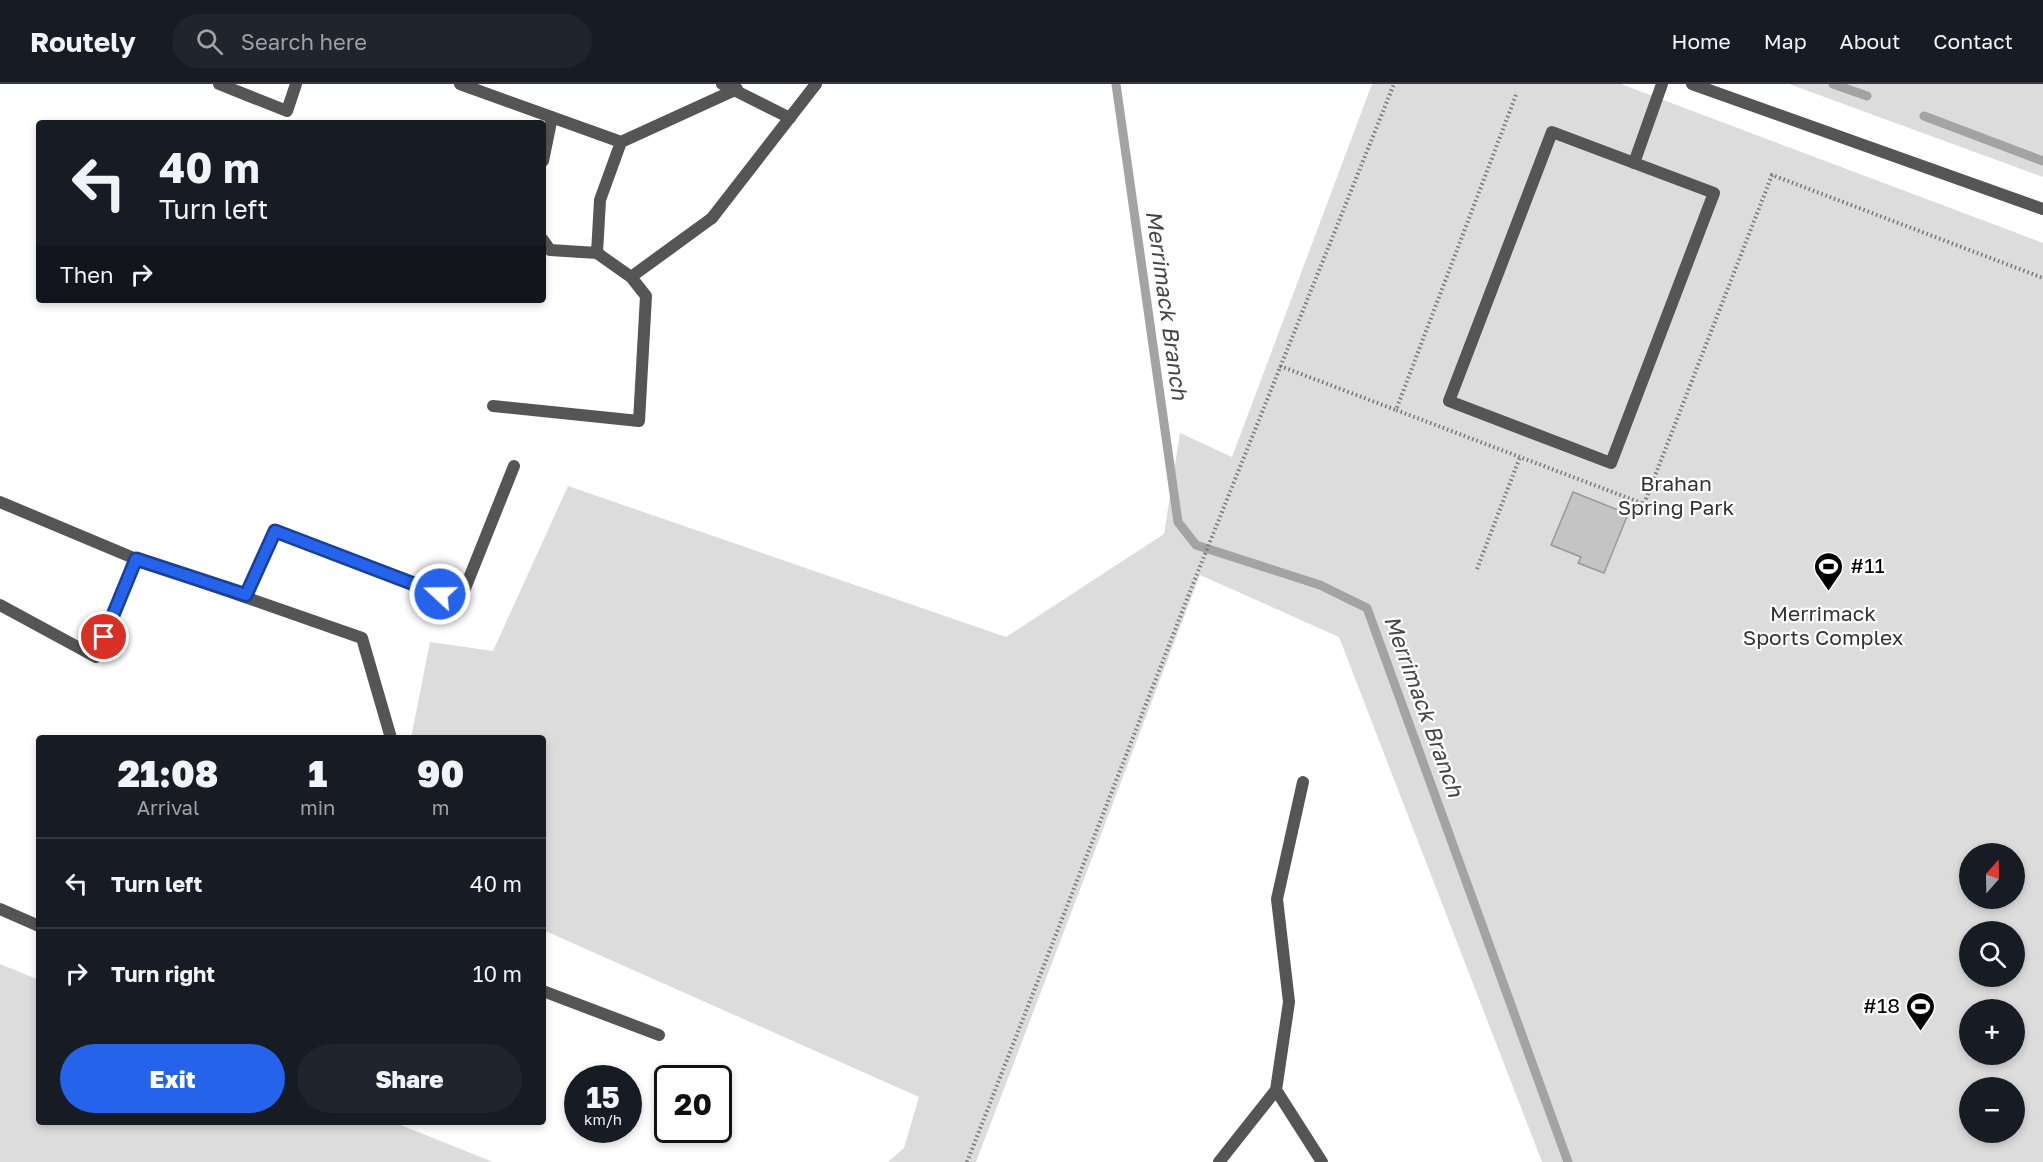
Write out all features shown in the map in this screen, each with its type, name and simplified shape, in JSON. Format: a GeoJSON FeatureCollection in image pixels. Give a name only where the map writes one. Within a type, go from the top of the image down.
{"type":"FeatureCollection","features":[{"type":"Feature","properties":{"kind":"street"},"geometry":{"type":"LineString","coordinates":[[219,84],[287,111],[296,84]]}},
{"type":"Feature","properties":{"kind":"street"},"geometry":{"type":"LineString","coordinates":[[460,84],[621,142],[737,89]]}},
{"type":"Feature","properties":{"kind":"street"},"geometry":{"type":"LineString","coordinates":[[722,84],[737,89],[790,118]]}},
{"type":"Feature","properties":{"kind":"street"},"geometry":{"type":"LineString","coordinates":[[631,277],[712,218],[816,84]]}},
{"type":"Feature","properties":{"kind":"street"},"geometry":{"type":"LineString","coordinates":[[1634,163],[1662,84]]}},
{"type":"Feature","properties":{"kind":"street"},"geometry":{"type":"LineString","coordinates":[[1692,84],[2043,209]]}},
{"type":"Feature","properties":{"kind":"street"},"geometry":{"type":"LineString","coordinates":[[546,146],[552,117]]}},
{"type":"Feature","properties":{"kind":"street"},"geometry":{"type":"LineString","coordinates":[[1552,132],[1634,163],[1714,194],[1611,463],[1449,401],[1552,132]]}},
{"type":"Feature","properties":{"kind":"street"},"geometry":{"type":"LineString","coordinates":[[597,253],[600,200],[621,142]]}},
{"type":"Feature","properties":{"kind":"street"},"geometry":{"type":"LineString","coordinates":[[493,406],[639,421],[646,296],[631,277],[597,253],[550,250],[546,244]]}},
{"type":"Feature","properties":{"kind":"street"},"geometry":{"type":"LineString","coordinates":[[246,595],[275,531],[460,601],[514,466]]}},
{"type":"Feature","properties":{"kind":"street"},"geometry":{"type":"LineString","coordinates":[[0,502],[136,559],[246,595],[362,638],[390,735]]}},
{"type":"Feature","properties":{"kind":"street"},"geometry":{"type":"LineString","coordinates":[[0,605],[96,657],[136,559]]}},
{"type":"Feature","properties":{"kind":"street"},"geometry":{"type":"LineString","coordinates":[[1219,1162],[1276,1090],[1289,1002],[1277,899],[1303,782]]}},
{"type":"Feature","properties":{"kind":"street"},"geometry":{"type":"LineString","coordinates":[[0,909],[36,925]]}},
{"type":"Feature","properties":{"kind":"street"},"geometry":{"type":"LineString","coordinates":[[546,992],[659,1035]]}},
{"type":"Feature","properties":{"kind":"street"},"geometry":{"type":"LineString","coordinates":[[1276,1090],[1322,1162]]}},
{"type":"Feature","properties":{"kind":"path"},"geometry":{"type":"LineString","coordinates":[[967,1162],[1191,589],[1394,84]]}},
{"type":"Feature","properties":{"kind":"path"},"geometry":{"type":"LineString","coordinates":[[1396,410],[1516,95]]}},
{"type":"Feature","properties":{"kind":"path"},"geometry":{"type":"LineString","coordinates":[[1280,366],[1644,504],[1772,175],[2043,278]]}},
{"type":"Feature","properties":{"kind":"path"},"geometry":{"type":"LineString","coordinates":[[1477,568],[1520,457]]}},
{"type":"Feature","properties":{"kind":"green space","name":"Brahan Spring Park"},"geometry":{"type":"Polygon","coordinates":[[[1372,84],[1621,84],[2043,243],[2043,1162],[1542,1162],[1339,637],[1200,575],[976,1162],[888,1162],[904,1148],[919,1097],[546,931],[546,735],[412,735],[430,642],[493,651],[568,486],[1006,637],[1164,534],[1180,433],[1232,457],[1372,84]]]}},
{"type":"Feature","properties":{"kind":"green space"},"geometry":{"type":"Polygon","coordinates":[[[1789,84],[2043,84],[2043,177],[1789,84]]]}},
{"type":"Feature","properties":{"kind":"green space"},"geometry":{"type":"Polygon","coordinates":[[[0,964],[36,979],[36,1125],[400,1125],[493,1162],[0,1162],[0,964]]]}},
{"type":"Feature","properties":{"kind":"building"},"geometry":{"type":"Polygon","coordinates":[[[1573,492],[1628,514],[1604,573],[1578,563],[1581,557],[1551,545],[1573,492]]]}},
{"type":"Feature","properties":{"kind":"waterway","name":"Merrimack Branch"},"geometry":{"type":"LineString","coordinates":[[1116,84],[1178,522],[1196,545],[1320,585],[1367,608],[1568,1162]]}},
{"type":"Feature","properties":{"kind":"waterway"},"geometry":{"type":"LineString","coordinates":[[1833,84],[1867,96]]}},
{"type":"Feature","properties":{"kind":"waterway"},"geometry":{"type":"LineString","coordinates":[[1924,116],[2043,161]]}},
{"type":"Feature","properties":{"kind":"place","name":"#11"},"geometry":{"type":"Point","coordinates":[1829,592]}},
{"type":"Feature","properties":{"kind":"place","name":"#18"},"geometry":{"type":"Point","coordinates":[1921,1032]}},
{"type":"Feature","properties":{"kind":"route"},"geometry":{"type":"LineString","coordinates":[[104,637],[136,559],[246,595],[275,531],[440,594]]}},
{"type":"Feature","properties":{"kind":"park label","name":"Merrimack Sports Complex"},"geometry":{"type":"Point","coordinates":[1823,626]}}]}
